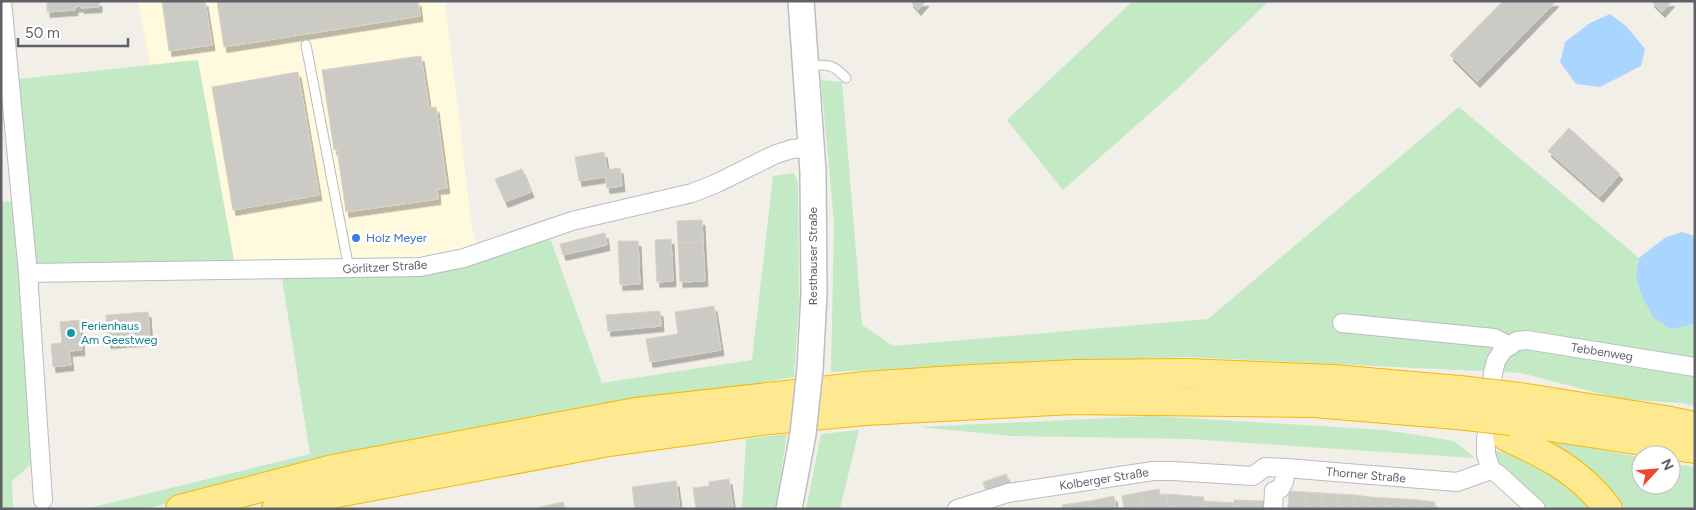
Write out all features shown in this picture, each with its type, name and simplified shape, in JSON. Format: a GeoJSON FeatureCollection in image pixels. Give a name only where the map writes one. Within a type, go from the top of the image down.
{"type":"FeatureCollection","features":[{"type":"Feature","properties":{"kind":"highway"},"geometry":{"type":"LineString","coordinates":[[180,509],[333,469],[636,412],[865,386],[1076,374],[1186,373],[1333,379],[1457,411],[1695,449]]}},
{"type":"Feature","properties":{"kind":"highway"},"geometry":{"type":"LineString","coordinates":[[276,509],[332,494],[603,442],[768,420],[865,411],[1072,400],[1314,403],[1378,408],[1394,420],[1457,411],[1513,419],[1665,420],[1695,426]]}},
{"type":"Feature","properties":{"kind":"highway"},"geometry":{"type":"LineString","coordinates":[[1513,419],[1547,455],[1568,468],[1585,483],[1608,509]]}},
{"type":"Feature","properties":{"kind":"street","name":"Resthauser Straße"},"geometry":{"type":"LineString","coordinates":[[790,509],[803,434],[810,368],[814,294],[812,147],[800,1]]}},
{"type":"Feature","properties":{"kind":"street"},"geometry":{"type":"LineString","coordinates":[[2,6],[28,273],[43,500]]}},
{"type":"Feature","properties":{"kind":"street","name":"Görlitzer Straße"},"geometry":{"type":"LineString","coordinates":[[28,273],[420,267],[464,258],[572,221],[692,193],[715,184],[776,154],[792,149],[812,147]]}},
{"type":"Feature","properties":{"kind":"street"},"geometry":{"type":"LineString","coordinates":[[1342,323],[1494,338],[1510,346]]}},
{"type":"Feature","properties":{"kind":"street","name":"Tebbenweg"},"geometry":{"type":"LineString","coordinates":[[1510,346],[1517,341],[1527,340],[1695,367]]}},
{"type":"Feature","properties":{"kind":"street"},"geometry":{"type":"LineString","coordinates":[[1510,346],[1499,355],[1493,373],[1486,454],[1491,470],[1536,509]]}},
{"type":"Feature","properties":{"kind":"street","name":"Kolberger Straße"},"geometry":{"type":"LineString","coordinates":[[957,509],[1008,493],[1153,471],[1253,476],[1265,467],[1286,468]]}},
{"type":"Feature","properties":{"kind":"street"},"geometry":{"type":"LineString","coordinates":[[1253,476],[1266,488],[1274,491],[1280,489],[1284,482],[1286,468]]}},
{"type":"Feature","properties":{"kind":"street","name":"Thorner Straße"},"geometry":{"type":"LineString","coordinates":[[1286,468],[1457,482],[1491,470]]}},
{"type":"Feature","properties":{"kind":"street"},"geometry":{"type":"LineString","coordinates":[[1273,509],[1274,491]]}},
{"type":"Feature","properties":{"kind":"lane"},"geometry":{"type":"LineString","coordinates":[[306,45],[349,269]]}},
{"type":"Feature","properties":{"kind":"lane"},"geometry":{"type":"LineString","coordinates":[[805,65],[830,65],[846,78]]}},
{"type":"Feature","properties":{"kind":"shaded area"},"geometry":{"type":"Polygon","coordinates":[[[138,1],[445,1],[472,227],[476,244],[423,260],[235,266],[198,60],[150,64],[138,1]]]}},
{"type":"Feature","properties":{"kind":"green space"},"geometry":{"type":"Polygon","coordinates":[[[1133,1],[1269,1],[1175,91],[1063,190],[1007,120],[1133,1]]]}},
{"type":"Feature","properties":{"kind":"green space"},"geometry":{"type":"Polygon","coordinates":[[[198,60],[235,266],[36,266],[18,79],[198,60]]]}},
{"type":"Feature","properties":{"kind":"green space"},"geometry":{"type":"Polygon","coordinates":[[[821,80],[842,82],[862,325],[893,346],[1208,319],[1459,107],[1639,258],[1636,278],[1690,326],[1695,324],[1695,406],[1681,403],[1621,399],[1521,373],[1188,357],[831,372],[834,223],[821,80]]]}},
{"type":"Feature","properties":{"kind":"green space"},"geometry":{"type":"Polygon","coordinates":[[[794,173],[798,183],[799,303],[794,377],[635,404],[333,462],[145,509],[85,509],[310,454],[282,278],[423,273],[549,235],[602,383],[752,360],[773,176],[794,173]]]}},
{"type":"Feature","properties":{"kind":"green space"},"geometry":{"type":"Polygon","coordinates":[[[14,201],[35,461],[12,481],[13,509],[1,509],[1,202],[14,201]]]}},
{"type":"Feature","properties":{"kind":"green space"},"geometry":{"type":"Polygon","coordinates":[[[1152,416],[1385,430],[1454,441],[1475,458],[1189,439],[1012,436],[919,427],[1152,416]]]}},
{"type":"Feature","properties":{"kind":"green space"},"geometry":{"type":"Polygon","coordinates":[[[859,430],[840,509],[806,509],[821,434],[859,430]]]}},
{"type":"Feature","properties":{"kind":"green space"},"geometry":{"type":"Polygon","coordinates":[[[787,434],[775,509],[742,509],[746,439],[787,434]]]}},
{"type":"Feature","properties":{"kind":"green space"},"geometry":{"type":"Polygon","coordinates":[[[1546,440],[1631,455],[1631,495],[1681,495],[1681,465],[1695,467],[1695,509],[1619,509],[1544,445],[1546,440]]]}},
{"type":"Feature","properties":{"kind":"green space"},"geometry":{"type":"Polygon","coordinates":[[[1491,449],[1560,470],[1601,509],[1547,509],[1497,467],[1491,449]]]}},
{"type":"Feature","properties":{"kind":"water"},"geometry":{"type":"Polygon","coordinates":[[[1610,14],[1627,27],[1645,49],[1641,66],[1600,87],[1576,84],[1560,62],[1565,42],[1590,23],[1610,14]]]}},
{"type":"Feature","properties":{"kind":"water"},"geometry":{"type":"Polygon","coordinates":[[[1682,232],[1695,236],[1695,324],[1671,329],[1654,318],[1644,300],[1636,278],[1639,258],[1666,237],[1682,232]]]}},
{"type":"Feature","properties":{"kind":"building"},"geometry":{"type":"Polygon","coordinates":[[[47,1],[99,1],[99,7],[81,8],[81,6],[75,7],[75,10],[47,12],[47,1]]]}},
{"type":"Feature","properties":{"kind":"building"},"geometry":{"type":"Polygon","coordinates":[[[162,1],[205,1],[212,45],[169,51],[162,1]]]}},
{"type":"Feature","properties":{"kind":"building"},"geometry":{"type":"Polygon","coordinates":[[[217,1],[418,1],[420,16],[224,47],[217,1]]]}},
{"type":"Feature","properties":{"kind":"building"},"geometry":{"type":"Polygon","coordinates":[[[910,1],[926,1],[918,10],[910,1]]]}},
{"type":"Feature","properties":{"kind":"building"},"geometry":{"type":"Polygon","coordinates":[[[1503,1],[1556,1],[1477,82],[1450,55],[1503,1]]]}},
{"type":"Feature","properties":{"kind":"building"},"geometry":{"type":"Polygon","coordinates":[[[1651,1],[1672,1],[1662,12],[1651,1]]]}},
{"type":"Feature","properties":{"kind":"building"},"geometry":{"type":"Polygon","coordinates":[[[421,56],[429,108],[436,107],[447,188],[437,189],[438,199],[346,212],[337,149],[334,150],[322,70],[421,56]]]}},
{"type":"Feature","properties":{"kind":"building"},"geometry":{"type":"Polygon","coordinates":[[[298,72],[319,195],[233,210],[212,87],[298,72]]]}},
{"type":"Feature","properties":{"kind":"building"},"geometry":{"type":"Polygon","coordinates":[[[1569,128],[1620,174],[1600,197],[1548,151],[1569,128]]]}},
{"type":"Feature","properties":{"kind":"building"},"geometry":{"type":"Polygon","coordinates":[[[604,152],[607,170],[620,168],[622,186],[607,188],[605,177],[579,181],[575,157],[604,152]]]}},
{"type":"Feature","properties":{"kind":"building"},"geometry":{"type":"Polygon","coordinates":[[[522,169],[531,192],[505,202],[495,179],[522,169]]]}},
{"type":"Feature","properties":{"kind":"building"},"geometry":{"type":"Polygon","coordinates":[[[702,220],[703,242],[678,243],[677,221],[702,220]]]}},
{"type":"Feature","properties":{"kind":"building"},"geometry":{"type":"Polygon","coordinates":[[[605,233],[607,245],[563,255],[560,244],[605,233]]]}},
{"type":"Feature","properties":{"kind":"building"},"geometry":{"type":"Polygon","coordinates":[[[671,239],[673,281],[657,282],[655,240],[671,239]]]}},
{"type":"Feature","properties":{"kind":"building"},"geometry":{"type":"Polygon","coordinates":[[[618,241],[638,241],[640,284],[620,285],[618,241]]]}},
{"type":"Feature","properties":{"kind":"building"},"geometry":{"type":"Polygon","coordinates":[[[703,242],[705,281],[680,282],[678,243],[703,242]]]}},
{"type":"Feature","properties":{"kind":"building"},"geometry":{"type":"Polygon","coordinates":[[[714,306],[721,350],[650,362],[646,339],[678,334],[675,312],[714,306]]]}},
{"type":"Feature","properties":{"kind":"building"},"geometry":{"type":"Polygon","coordinates":[[[660,311],[661,326],[608,331],[606,315],[660,311]]]}},
{"type":"Feature","properties":{"kind":"building"},"geometry":{"type":"Polygon","coordinates":[[[148,312],[150,340],[108,343],[106,315],[148,312]]]}},
{"type":"Feature","properties":{"kind":"building","name":"Ferienhaus Am Geestweg"},"geometry":{"type":"Polygon","coordinates":[[[79,320],[82,350],[69,351],[62,343],[60,322],[79,320]]]}},
{"type":"Feature","properties":{"kind":"building"},"geometry":{"type":"Polygon","coordinates":[[[62,343],[69,351],[71,365],[53,367],[51,344],[62,343]]]}},
{"type":"Feature","properties":{"kind":"building"},"geometry":{"type":"Polygon","coordinates":[[[1006,474],[1010,486],[987,494],[983,482],[1006,474]]]}},
{"type":"Feature","properties":{"kind":"building"},"geometry":{"type":"Polygon","coordinates":[[[729,479],[733,508],[696,509],[693,488],[709,486],[709,482],[729,479]]]}},
{"type":"Feature","properties":{"kind":"building"},"geometry":{"type":"Polygon","coordinates":[[[676,481],[680,509],[635,509],[632,487],[676,481]]]}},
{"type":"Feature","properties":{"kind":"building"},"geometry":{"type":"Polygon","coordinates":[[[1159,489],[1160,495],[1167,494],[1169,509],[1144,509],[1141,492],[1159,489]]]}},
{"type":"Feature","properties":{"kind":"building"},"geometry":{"type":"Polygon","coordinates":[[[1289,491],[1306,492],[1305,509],[1288,509],[1289,491]]]}},
{"type":"Feature","properties":{"kind":"building"},"geometry":{"type":"Polygon","coordinates":[[[1141,492],[1144,509],[1116,509],[1124,508],[1122,496],[1141,492]]]}},
{"type":"Feature","properties":{"kind":"building"},"geometry":{"type":"Polygon","coordinates":[[[1306,492],[1322,493],[1321,509],[1305,509],[1306,492]]]}},
{"type":"Feature","properties":{"kind":"building"},"geometry":{"type":"Polygon","coordinates":[[[1322,493],[1338,494],[1337,509],[1321,509],[1322,493]]]}},
{"type":"Feature","properties":{"kind":"building"},"geometry":{"type":"Polygon","coordinates":[[[1167,494],[1204,497],[1203,509],[1169,509],[1167,494]]]}},
{"type":"Feature","properties":{"kind":"building"},"geometry":{"type":"Polygon","coordinates":[[[1338,494],[1354,495],[1353,509],[1337,509],[1338,494]]]}},
{"type":"Feature","properties":{"kind":"building"},"geometry":{"type":"Polygon","coordinates":[[[1354,495],[1370,497],[1369,509],[1353,509],[1354,495]]]}},
{"type":"Feature","properties":{"kind":"building"},"geometry":{"type":"Polygon","coordinates":[[[1114,496],[1116,509],[1091,509],[1090,501],[1114,496]]]}},
{"type":"Feature","properties":{"kind":"building"},"geometry":{"type":"Polygon","coordinates":[[[1370,497],[1386,498],[1386,509],[1369,509],[1370,497]]]}},
{"type":"Feature","properties":{"kind":"building"},"geometry":{"type":"Polygon","coordinates":[[[1386,498],[1403,499],[1402,509],[1386,509],[1386,498]]]}},
{"type":"Feature","properties":{"kind":"building"},"geometry":{"type":"Polygon","coordinates":[[[1403,499],[1419,500],[1418,509],[1402,509],[1403,499]]]}},
{"type":"Feature","properties":{"kind":"building"},"geometry":{"type":"Polygon","coordinates":[[[1234,500],[1265,501],[1264,509],[1234,509],[1234,500]]]}},
{"type":"Feature","properties":{"kind":"building"},"geometry":{"type":"Polygon","coordinates":[[[1419,500],[1435,502],[1435,509],[1418,509],[1419,500]]]}},
{"type":"Feature","properties":{"kind":"building"},"geometry":{"type":"Polygon","coordinates":[[[1090,501],[1091,509],[1063,509],[1062,505],[1090,501]]]}},
{"type":"Feature","properties":{"kind":"building"},"geometry":{"type":"Polygon","coordinates":[[[1204,501],[1234,503],[1234,509],[1203,509],[1204,501]]]}},
{"type":"Feature","properties":{"kind":"building"},"geometry":{"type":"Polygon","coordinates":[[[563,502],[565,509],[536,509],[536,508],[563,502]]]}},
{"type":"Feature","properties":{"kind":"place","name":"Holz Meyer"},"geometry":{"type":"Point","coordinates":[356,238]}},
{"type":"Feature","properties":{"kind":"place","name":"Ferienhaus Am Geestweg"},"geometry":{"type":"Point","coordinates":[71,333]}}]}
